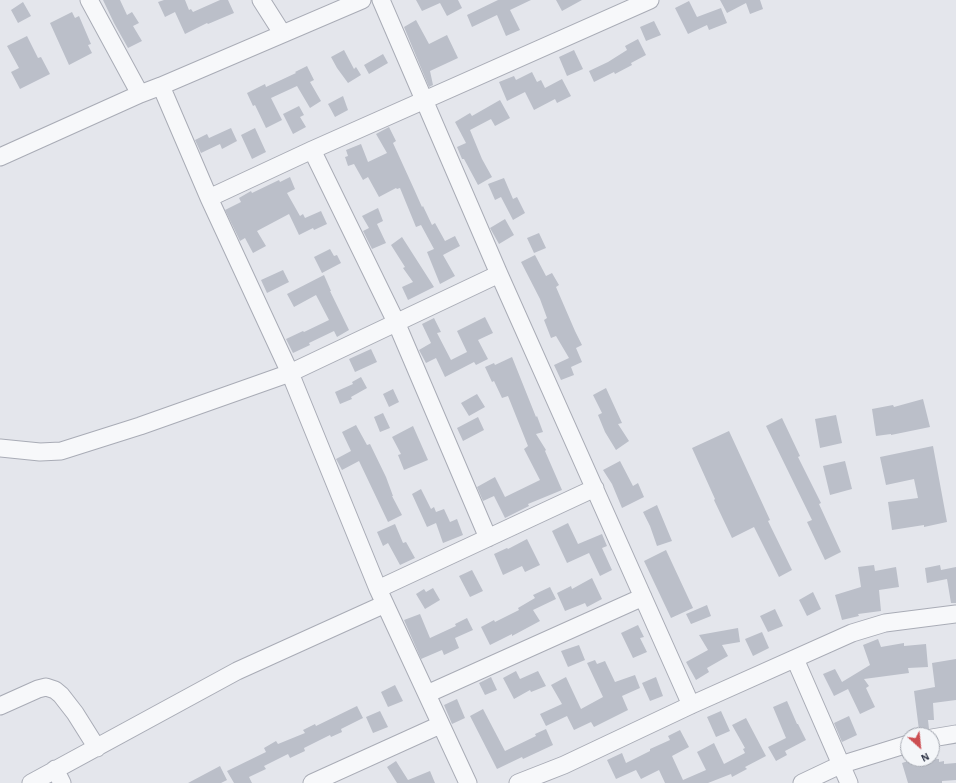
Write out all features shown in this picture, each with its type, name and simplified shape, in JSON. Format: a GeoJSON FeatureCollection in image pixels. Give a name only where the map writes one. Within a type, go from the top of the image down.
{"type":"FeatureCollection","features":[{"type":"Feature","properties":{"kind":"street"},"geometry":{"type":"LineString","coordinates":[[89,0],[140,94]]}},
{"type":"Feature","properties":{"kind":"street"},"geometry":{"type":"LineString","coordinates":[[261,0],[282,33]]}},
{"type":"Feature","properties":{"kind":"street"},"geometry":{"type":"LineString","coordinates":[[0,157],[140,94],[362,0]]}},
{"type":"Feature","properties":{"kind":"street"},"geometry":{"type":"LineString","coordinates":[[380,0],[499,274],[691,705]]}},
{"type":"Feature","properties":{"kind":"street"},"geometry":{"type":"LineString","coordinates":[[209,198],[423,100],[650,0]]}},
{"type":"Feature","properties":{"kind":"street"},"geometry":{"type":"LineString","coordinates":[[161,86],[209,198],[290,373],[381,596],[468,783]]}},
{"type":"Feature","properties":{"kind":"street"},"geometry":{"type":"LineString","coordinates":[[312,150],[396,322],[488,538]]}},
{"type":"Feature","properties":{"kind":"street"},"geometry":{"type":"LineString","coordinates":[[0,448],[40,452],[61,451],[140,426],[290,373],[499,274]]}},
{"type":"Feature","properties":{"kind":"street"},"geometry":{"type":"LineString","coordinates":[[31,783],[58,776],[97,748],[237,671],[488,538],[595,488]]}},
{"type":"Feature","properties":{"kind":"street"},"geometry":{"type":"LineString","coordinates":[[426,694],[643,597]]}},
{"type":"Feature","properties":{"kind":"street"},"geometry":{"type":"LineString","coordinates":[[518,783],[564,765],[691,705],[852,633],[878,625],[956,614]]}},
{"type":"Feature","properties":{"kind":"street"},"geometry":{"type":"LineString","coordinates":[[796,658],[840,765],[849,783]]}},
{"type":"Feature","properties":{"kind":"street"},"geometry":{"type":"LineString","coordinates":[[0,706],[38,689],[46,687],[55,690],[75,712],[97,748]]}},
{"type":"Feature","properties":{"kind":"street"},"geometry":{"type":"LineString","coordinates":[[321,781],[440,724]]}},
{"type":"Feature","properties":{"kind":"street"},"geometry":{"type":"LineString","coordinates":[[940,737],[956,734]]}},
{"type":"Feature","properties":{"kind":"street"},"geometry":{"type":"LineString","coordinates":[[802,783],[840,765],[900,746]]}},
{"type":"Feature","properties":{"kind":"building"},"geometry":{"type":"Polygon","coordinates":[[[103,0],[120,0],[127,15],[132,12],[139,23],[133,26],[142,41],[128,48],[103,0]]]}},
{"type":"Feature","properties":{"kind":"building"},"geometry":{"type":"Polygon","coordinates":[[[164,0],[185,0],[189,10],[191,9],[193,12],[220,0],[228,0],[234,13],[208,24],[207,23],[185,34],[175,12],[165,17],[158,2],[164,0]]]}},
{"type":"Feature","properties":{"kind":"building"},"geometry":{"type":"Polygon","coordinates":[[[416,0],[458,0],[462,8],[447,16],[440,3],[422,11],[416,0]]]}},
{"type":"Feature","properties":{"kind":"building"},"geometry":{"type":"Polygon","coordinates":[[[498,0],[531,0],[510,10],[520,30],[506,36],[497,15],[472,27],[467,15],[498,0]]]}},
{"type":"Feature","properties":{"kind":"building"},"geometry":{"type":"Polygon","coordinates":[[[556,0],[582,0],[562,11],[556,0]]]}},
{"type":"Feature","properties":{"kind":"building"},"geometry":{"type":"Polygon","coordinates":[[[720,0],[760,0],[763,9],[750,14],[746,3],[727,13],[720,0]]]}},
{"type":"Feature","properties":{"kind":"building"},"geometry":{"type":"Polygon","coordinates":[[[689,1],[697,17],[721,8],[727,23],[709,30],[707,25],[688,34],[675,8],[689,1]]]}},
{"type":"Feature","properties":{"kind":"building"},"geometry":{"type":"Polygon","coordinates":[[[23,2],[31,16],[18,23],[11,10],[23,2]]]}},
{"type":"Feature","properties":{"kind":"building"},"geometry":{"type":"Polygon","coordinates":[[[72,12],[75,18],[79,16],[91,44],[88,45],[92,53],[69,65],[50,23],[72,12]]]}},
{"type":"Feature","properties":{"kind":"building"},"geometry":{"type":"Polygon","coordinates":[[[416,20],[429,44],[447,35],[458,58],[430,71],[433,85],[429,87],[404,27],[416,20]]]}},
{"type":"Feature","properties":{"kind":"building"},"geometry":{"type":"Polygon","coordinates":[[[654,21],[661,35],[646,41],[640,27],[654,21]]]}},
{"type":"Feature","properties":{"kind":"building"},"geometry":{"type":"Polygon","coordinates":[[[27,36],[38,58],[41,57],[50,74],[20,89],[11,72],[19,68],[7,46],[27,36]]]}},
{"type":"Feature","properties":{"kind":"building"},"geometry":{"type":"Polygon","coordinates":[[[638,39],[646,55],[631,63],[632,65],[615,74],[614,72],[594,82],[589,71],[608,62],[627,50],[625,46],[638,39]]]}},
{"type":"Feature","properties":{"kind":"building"},"geometry":{"type":"Polygon","coordinates":[[[344,50],[354,69],[356,67],[361,75],[348,83],[331,57],[344,50]]]}},
{"type":"Feature","properties":{"kind":"building"},"geometry":{"type":"Polygon","coordinates":[[[574,50],[583,69],[567,76],[559,57],[574,50]]]}},
{"type":"Feature","properties":{"kind":"building"},"geometry":{"type":"Polygon","coordinates":[[[383,54],[388,63],[369,74],[364,65],[383,54]]]}},
{"type":"Feature","properties":{"kind":"building"},"geometry":{"type":"Polygon","coordinates":[[[307,66],[314,80],[310,82],[321,101],[310,108],[297,86],[271,98],[282,120],[266,128],[255,105],[253,106],[247,93],[265,84],[266,87],[296,73],[295,72],[307,66]]]}},
{"type":"Feature","properties":{"kind":"building"},"geometry":{"type":"Polygon","coordinates":[[[532,72],[537,82],[541,80],[545,88],[562,79],[571,96],[557,103],[555,99],[534,110],[525,92],[507,101],[499,82],[514,76],[516,80],[532,72]]]}},
{"type":"Feature","properties":{"kind":"building"},"geometry":{"type":"Polygon","coordinates":[[[343,96],[348,110],[335,117],[328,104],[343,96]]]}},
{"type":"Feature","properties":{"kind":"building"},"geometry":{"type":"Polygon","coordinates":[[[500,100],[510,118],[495,126],[491,119],[470,130],[482,159],[492,177],[478,185],[464,159],[462,159],[457,147],[466,143],[455,122],[470,113],[472,116],[500,100]]]}},
{"type":"Feature","properties":{"kind":"building"},"geometry":{"type":"Polygon","coordinates":[[[299,106],[304,115],[300,117],[306,127],[293,134],[283,114],[299,106]]]}},
{"type":"Feature","properties":{"kind":"building"},"geometry":{"type":"Polygon","coordinates":[[[389,127],[396,141],[393,143],[422,207],[423,206],[432,225],[435,223],[445,241],[455,236],[460,246],[443,255],[455,276],[440,284],[427,252],[434,249],[421,225],[416,227],[400,188],[396,188],[379,197],[368,177],[363,180],[354,164],[348,166],[345,157],[348,156],[346,150],[361,144],[368,162],[387,153],[376,134],[389,127]]]}},
{"type":"Feature","properties":{"kind":"building"},"geometry":{"type":"Polygon","coordinates":[[[231,128],[237,141],[222,149],[220,144],[201,153],[195,140],[207,134],[209,138],[231,128]]]}},
{"type":"Feature","properties":{"kind":"building"},"geometry":{"type":"Polygon","coordinates":[[[255,128],[266,152],[252,159],[241,135],[255,128]]]}},
{"type":"Feature","properties":{"kind":"building"},"geometry":{"type":"Polygon","coordinates":[[[290,177],[295,189],[287,193],[300,216],[303,214],[305,218],[321,211],[327,224],[314,230],[313,228],[299,235],[289,214],[257,231],[266,246],[253,253],[245,238],[240,241],[225,210],[241,202],[239,198],[251,191],[252,193],[279,180],[280,182],[290,177]]]}},
{"type":"Feature","properties":{"kind":"building"},"geometry":{"type":"Polygon","coordinates":[[[504,178],[513,199],[517,197],[525,213],[513,220],[501,197],[495,200],[488,184],[504,178]]]}},
{"type":"Feature","properties":{"kind":"building"},"geometry":{"type":"Polygon","coordinates":[[[378,208],[383,221],[377,224],[386,243],[372,249],[363,231],[369,228],[362,216],[378,208]]]}},
{"type":"Feature","properties":{"kind":"building"},"geometry":{"type":"Polygon","coordinates":[[[505,219],[514,235],[499,244],[490,228],[505,219]]]}},
{"type":"Feature","properties":{"kind":"building"},"geometry":{"type":"Polygon","coordinates":[[[539,233],[546,248],[534,253],[527,238],[539,233]]]}},
{"type":"Feature","properties":{"kind":"building"},"geometry":{"type":"Polygon","coordinates":[[[402,237],[434,287],[408,300],[402,287],[413,282],[403,268],[405,267],[391,245],[402,237]]]}},
{"type":"Feature","properties":{"kind":"building"},"geometry":{"type":"Polygon","coordinates":[[[330,249],[334,256],[337,255],[341,263],[322,273],[314,257],[330,249]]]}},
{"type":"Feature","properties":{"kind":"building"},"geometry":{"type":"Polygon","coordinates":[[[535,255],[546,276],[552,273],[559,285],[556,287],[582,345],[576,348],[582,362],[571,367],[574,375],[561,380],[554,365],[569,358],[556,336],[551,338],[544,320],[547,318],[540,299],[521,262],[535,255]]]}},
{"type":"Feature","properties":{"kind":"building"},"geometry":{"type":"Polygon","coordinates":[[[283,270],[289,282],[267,293],[261,280],[283,270]]]}},
{"type":"Feature","properties":{"kind":"building"},"geometry":{"type":"Polygon","coordinates":[[[324,275],[349,330],[337,337],[334,331],[309,343],[310,345],[293,353],[286,339],[329,320],[316,295],[294,307],[287,294],[324,275]]]}},
{"type":"Feature","properties":{"kind":"building"},"geometry":{"type":"Polygon","coordinates":[[[485,317],[493,333],[478,340],[488,359],[476,365],[474,362],[445,377],[436,358],[426,363],[419,350],[431,343],[422,324],[434,318],[441,332],[437,333],[451,360],[467,352],[457,331],[485,317]]]}},
{"type":"Feature","properties":{"kind":"building"},"geometry":{"type":"Polygon","coordinates":[[[371,349],[377,362],[355,372],[349,359],[371,349]]]}},
{"type":"Feature","properties":{"kind":"building"},"geometry":{"type":"Polygon","coordinates":[[[512,357],[543,432],[536,434],[546,450],[545,451],[562,490],[528,504],[529,506],[505,518],[494,496],[483,501],[477,487],[495,477],[505,497],[540,480],[524,449],[528,446],[508,396],[502,398],[485,367],[494,363],[495,365],[512,357]]]}},
{"type":"Feature","properties":{"kind":"building"},"geometry":{"type":"Polygon","coordinates":[[[361,377],[367,388],[351,397],[352,399],[340,404],[335,392],[353,384],[352,382],[361,377]]]}},
{"type":"Feature","properties":{"kind":"building"},"geometry":{"type":"Polygon","coordinates":[[[606,388],[622,423],[618,424],[629,441],[616,450],[605,432],[598,415],[602,413],[593,395],[606,388]]]}},
{"type":"Feature","properties":{"kind":"building"},"geometry":{"type":"Polygon","coordinates":[[[393,389],[399,402],[389,407],[383,394],[393,389]]]}},
{"type":"Feature","properties":{"kind":"building"},"geometry":{"type":"Polygon","coordinates":[[[477,394],[485,407],[469,416],[461,403],[477,394]]]}},
{"type":"Feature","properties":{"kind":"building"},"geometry":{"type":"Polygon","coordinates":[[[923,399],[930,427],[891,435],[876,436],[872,409],[893,405],[894,407],[923,399]]]}},
{"type":"Feature","properties":{"kind":"building"},"geometry":{"type":"Polygon","coordinates":[[[383,413],[390,428],[380,432],[374,417],[383,413]]]}},
{"type":"Feature","properties":{"kind":"building"},"geometry":{"type":"Polygon","coordinates":[[[836,415],[842,443],[820,448],[815,419],[836,415]]]}},
{"type":"Feature","properties":{"kind":"building"},"geometry":{"type":"Polygon","coordinates":[[[478,417],[484,430],[463,441],[457,428],[478,417]]]}},
{"type":"Feature","properties":{"kind":"building"},"geometry":{"type":"Polygon","coordinates":[[[782,418],[800,456],[798,457],[821,503],[819,504],[841,552],[825,560],[807,522],[812,520],[766,426],[782,418]]]}},
{"type":"Feature","properties":{"kind":"building"},"geometry":{"type":"Polygon","coordinates":[[[356,425],[367,445],[370,444],[386,477],[392,496],[402,515],[388,522],[359,461],[342,470],[336,459],[351,451],[342,432],[356,425]]]}},
{"type":"Feature","properties":{"kind":"building"},"geometry":{"type":"Polygon","coordinates":[[[413,426],[428,460],[404,470],[398,455],[401,454],[392,437],[413,426]]]}},
{"type":"Feature","properties":{"kind":"building"},"geometry":{"type":"Polygon","coordinates":[[[729,431],[770,520],[768,521],[792,570],[779,577],[754,527],[732,538],[692,448],[729,431]]]}},
{"type":"Feature","properties":{"kind":"building"},"geometry":{"type":"Polygon","coordinates":[[[933,446],[947,522],[924,527],[924,525],[892,530],[888,502],[918,498],[914,479],[886,485],[880,457],[933,446]]]}},
{"type":"Feature","properties":{"kind":"building"},"geometry":{"type":"Polygon","coordinates":[[[620,461],[633,486],[638,483],[644,497],[622,508],[612,484],[603,470],[620,461]]]}},
{"type":"Feature","properties":{"kind":"building"},"geometry":{"type":"Polygon","coordinates":[[[845,461],[852,489],[830,495],[823,466],[845,461]]]}},
{"type":"Feature","properties":{"kind":"building"},"geometry":{"type":"Polygon","coordinates":[[[421,489],[431,509],[434,507],[436,512],[444,509],[450,522],[457,519],[463,535],[443,543],[436,523],[427,527],[412,494],[421,489]]]}},
{"type":"Feature","properties":{"kind":"building"},"geometry":{"type":"Polygon","coordinates":[[[657,505],[672,541],[657,546],[643,512],[657,505]]]}},
{"type":"Feature","properties":{"kind":"building"},"geometry":{"type":"Polygon","coordinates":[[[568,523],[578,544],[602,534],[607,546],[602,548],[612,570],[600,576],[589,553],[567,563],[552,531],[568,523]]]}},
{"type":"Feature","properties":{"kind":"building"},"geometry":{"type":"Polygon","coordinates":[[[395,524],[403,543],[406,542],[415,558],[400,565],[388,543],[383,546],[377,532],[395,524]]]}},
{"type":"Feature","properties":{"kind":"building"},"geometry":{"type":"Polygon","coordinates":[[[527,539],[540,565],[525,572],[522,566],[503,575],[494,554],[507,548],[508,549],[527,539]]]}},
{"type":"Feature","properties":{"kind":"building"},"geometry":{"type":"Polygon","coordinates":[[[666,550],[693,608],[671,618],[644,561],[666,550]]]}},
{"type":"Feature","properties":{"kind":"building"},"geometry":{"type":"Polygon","coordinates":[[[874,565],[875,571],[896,567],[899,587],[879,590],[881,611],[858,614],[859,616],[842,620],[835,595],[861,587],[858,567],[874,565]]]}},
{"type":"Feature","properties":{"kind":"building"},"geometry":{"type":"Polygon","coordinates":[[[940,565],[941,570],[956,567],[956,603],[951,603],[947,579],[927,583],[925,568],[940,565]]]}},
{"type":"Feature","properties":{"kind":"building"},"geometry":{"type":"Polygon","coordinates":[[[472,570],[483,591],[470,597],[459,576],[472,570]]]}},
{"type":"Feature","properties":{"kind":"building"},"geometry":{"type":"Polygon","coordinates":[[[592,578],[602,599],[587,607],[585,603],[565,611],[557,593],[571,586],[572,589],[592,578]]]}},
{"type":"Feature","properties":{"kind":"building"},"geometry":{"type":"Polygon","coordinates":[[[550,587],[556,599],[533,610],[540,621],[512,636],[512,634],[490,645],[481,627],[519,610],[518,608],[535,598],[533,595],[550,587]]]}},
{"type":"Feature","properties":{"kind":"building"},"geometry":{"type":"Polygon","coordinates":[[[433,588],[440,600],[425,609],[416,594],[424,589],[426,592],[433,588]]]}},
{"type":"Feature","properties":{"kind":"building"},"geometry":{"type":"Polygon","coordinates":[[[813,592],[821,609],[807,616],[799,600],[813,592]]]}},
{"type":"Feature","properties":{"kind":"building"},"geometry":{"type":"Polygon","coordinates":[[[707,605],[711,616],[691,624],[686,614],[707,605]]]}},
{"type":"Feature","properties":{"kind":"building"},"geometry":{"type":"Polygon","coordinates":[[[775,609],[783,626],[768,632],[760,616],[775,609]]]}},
{"type":"Feature","properties":{"kind":"building"},"geometry":{"type":"Polygon","coordinates":[[[420,614],[430,638],[456,626],[455,624],[467,618],[473,630],[455,638],[459,648],[444,655],[442,650],[421,659],[404,620],[420,614]]]}},
{"type":"Feature","properties":{"kind":"building"},"geometry":{"type":"Polygon","coordinates":[[[638,625],[644,637],[640,638],[647,652],[633,658],[621,633],[638,625]]]}},
{"type":"Feature","properties":{"kind":"building"},"geometry":{"type":"Polygon","coordinates":[[[738,628],[740,642],[722,645],[728,656],[707,668],[709,672],[696,680],[686,662],[708,650],[699,635],[738,628]]]}},
{"type":"Feature","properties":{"kind":"building"},"geometry":{"type":"Polygon","coordinates":[[[762,632],[769,648],[753,656],[745,639],[762,632]]]}},
{"type":"Feature","properties":{"kind":"building"},"geometry":{"type":"Polygon","coordinates":[[[878,639],[881,647],[904,643],[904,646],[926,644],[928,667],[908,668],[909,673],[864,679],[869,686],[866,688],[875,707],[860,714],[848,689],[834,696],[823,674],[835,669],[842,682],[870,665],[863,645],[878,639]]]}},
{"type":"Feature","properties":{"kind":"building"},"geometry":{"type":"Polygon","coordinates":[[[579,645],[585,660],[568,667],[561,651],[579,645]]]}},
{"type":"Feature","properties":{"kind":"building"},"geometry":{"type":"Polygon","coordinates":[[[956,659],[956,700],[933,703],[934,720],[928,720],[929,727],[919,727],[914,691],[935,687],[932,663],[956,659]]]}},
{"type":"Feature","properties":{"kind":"building"},"geometry":{"type":"Polygon","coordinates":[[[595,660],[597,664],[605,661],[615,682],[635,675],[640,688],[622,696],[628,710],[594,727],[591,722],[574,730],[567,716],[546,726],[540,714],[562,704],[551,685],[566,677],[581,709],[603,697],[587,663],[595,660]]]}},
{"type":"Feature","properties":{"kind":"building"},"geometry":{"type":"Polygon","coordinates":[[[516,671],[520,679],[538,671],[546,686],[531,692],[530,690],[514,699],[503,678],[516,671]]]}},
{"type":"Feature","properties":{"kind":"building"},"geometry":{"type":"Polygon","coordinates":[[[491,677],[497,690],[485,695],[479,683],[491,677]]]}},
{"type":"Feature","properties":{"kind":"building"},"geometry":{"type":"Polygon","coordinates":[[[656,677],[663,696],[650,701],[642,683],[656,677]]]}},
{"type":"Feature","properties":{"kind":"building"},"geometry":{"type":"Polygon","coordinates":[[[395,685],[403,701],[388,707],[381,692],[395,685]]]}},
{"type":"Feature","properties":{"kind":"building"},"geometry":{"type":"Polygon","coordinates":[[[457,699],[465,718],[452,724],[444,705],[457,699]]]}},
{"type":"Feature","properties":{"kind":"building"},"geometry":{"type":"Polygon","coordinates":[[[787,701],[806,740],[785,751],[787,755],[776,761],[768,747],[786,738],[773,707],[787,701]]]}},
{"type":"Feature","properties":{"kind":"building"},"geometry":{"type":"Polygon","coordinates":[[[357,706],[363,718],[341,729],[342,732],[331,737],[330,735],[304,748],[305,751],[290,758],[288,754],[264,766],[266,769],[249,777],[252,783],[234,783],[227,771],[266,752],[264,748],[276,741],[278,744],[305,733],[303,730],[315,724],[316,726],[357,706]]]}},
{"type":"Feature","properties":{"kind":"building"},"geometry":{"type":"Polygon","coordinates":[[[483,709],[505,751],[536,736],[535,734],[546,729],[553,745],[497,769],[470,716],[483,709]]]}},
{"type":"Feature","properties":{"kind":"building"},"geometry":{"type":"Polygon","coordinates":[[[380,711],[388,727],[373,733],[366,717],[380,711]]]}},
{"type":"Feature","properties":{"kind":"building"},"geometry":{"type":"Polygon","coordinates":[[[721,711],[730,731],[716,737],[707,717],[721,711]]]}},
{"type":"Feature","properties":{"kind":"building"},"geometry":{"type":"Polygon","coordinates":[[[849,716],[857,735],[842,742],[834,723],[849,716]]]}},
{"type":"Feature","properties":{"kind":"building"},"geometry":{"type":"Polygon","coordinates":[[[746,718],[766,756],[745,767],[747,769],[732,777],[731,774],[708,783],[665,783],[659,770],[641,779],[636,770],[616,779],[607,760],[622,753],[626,763],[650,751],[650,749],[670,740],[668,736],[680,730],[689,747],[672,756],[683,780],[706,770],[697,752],[714,743],[724,764],[745,753],[743,749],[745,748],[732,725],[746,718]]]}},
{"type":"Feature","properties":{"kind":"building"},"geometry":{"type":"Polygon","coordinates":[[[396,761],[408,780],[430,771],[435,783],[397,783],[387,767],[396,761]]]}},
{"type":"Feature","properties":{"kind":"building"},"geometry":{"type":"Polygon","coordinates":[[[944,761],[944,764],[956,763],[956,780],[942,781],[942,783],[908,783],[903,767],[940,767],[940,762],[944,761]]]}},
{"type":"Feature","properties":{"kind":"building"},"geometry":{"type":"Polygon","coordinates":[[[220,766],[227,780],[221,783],[188,783],[220,766]]]}}]}
